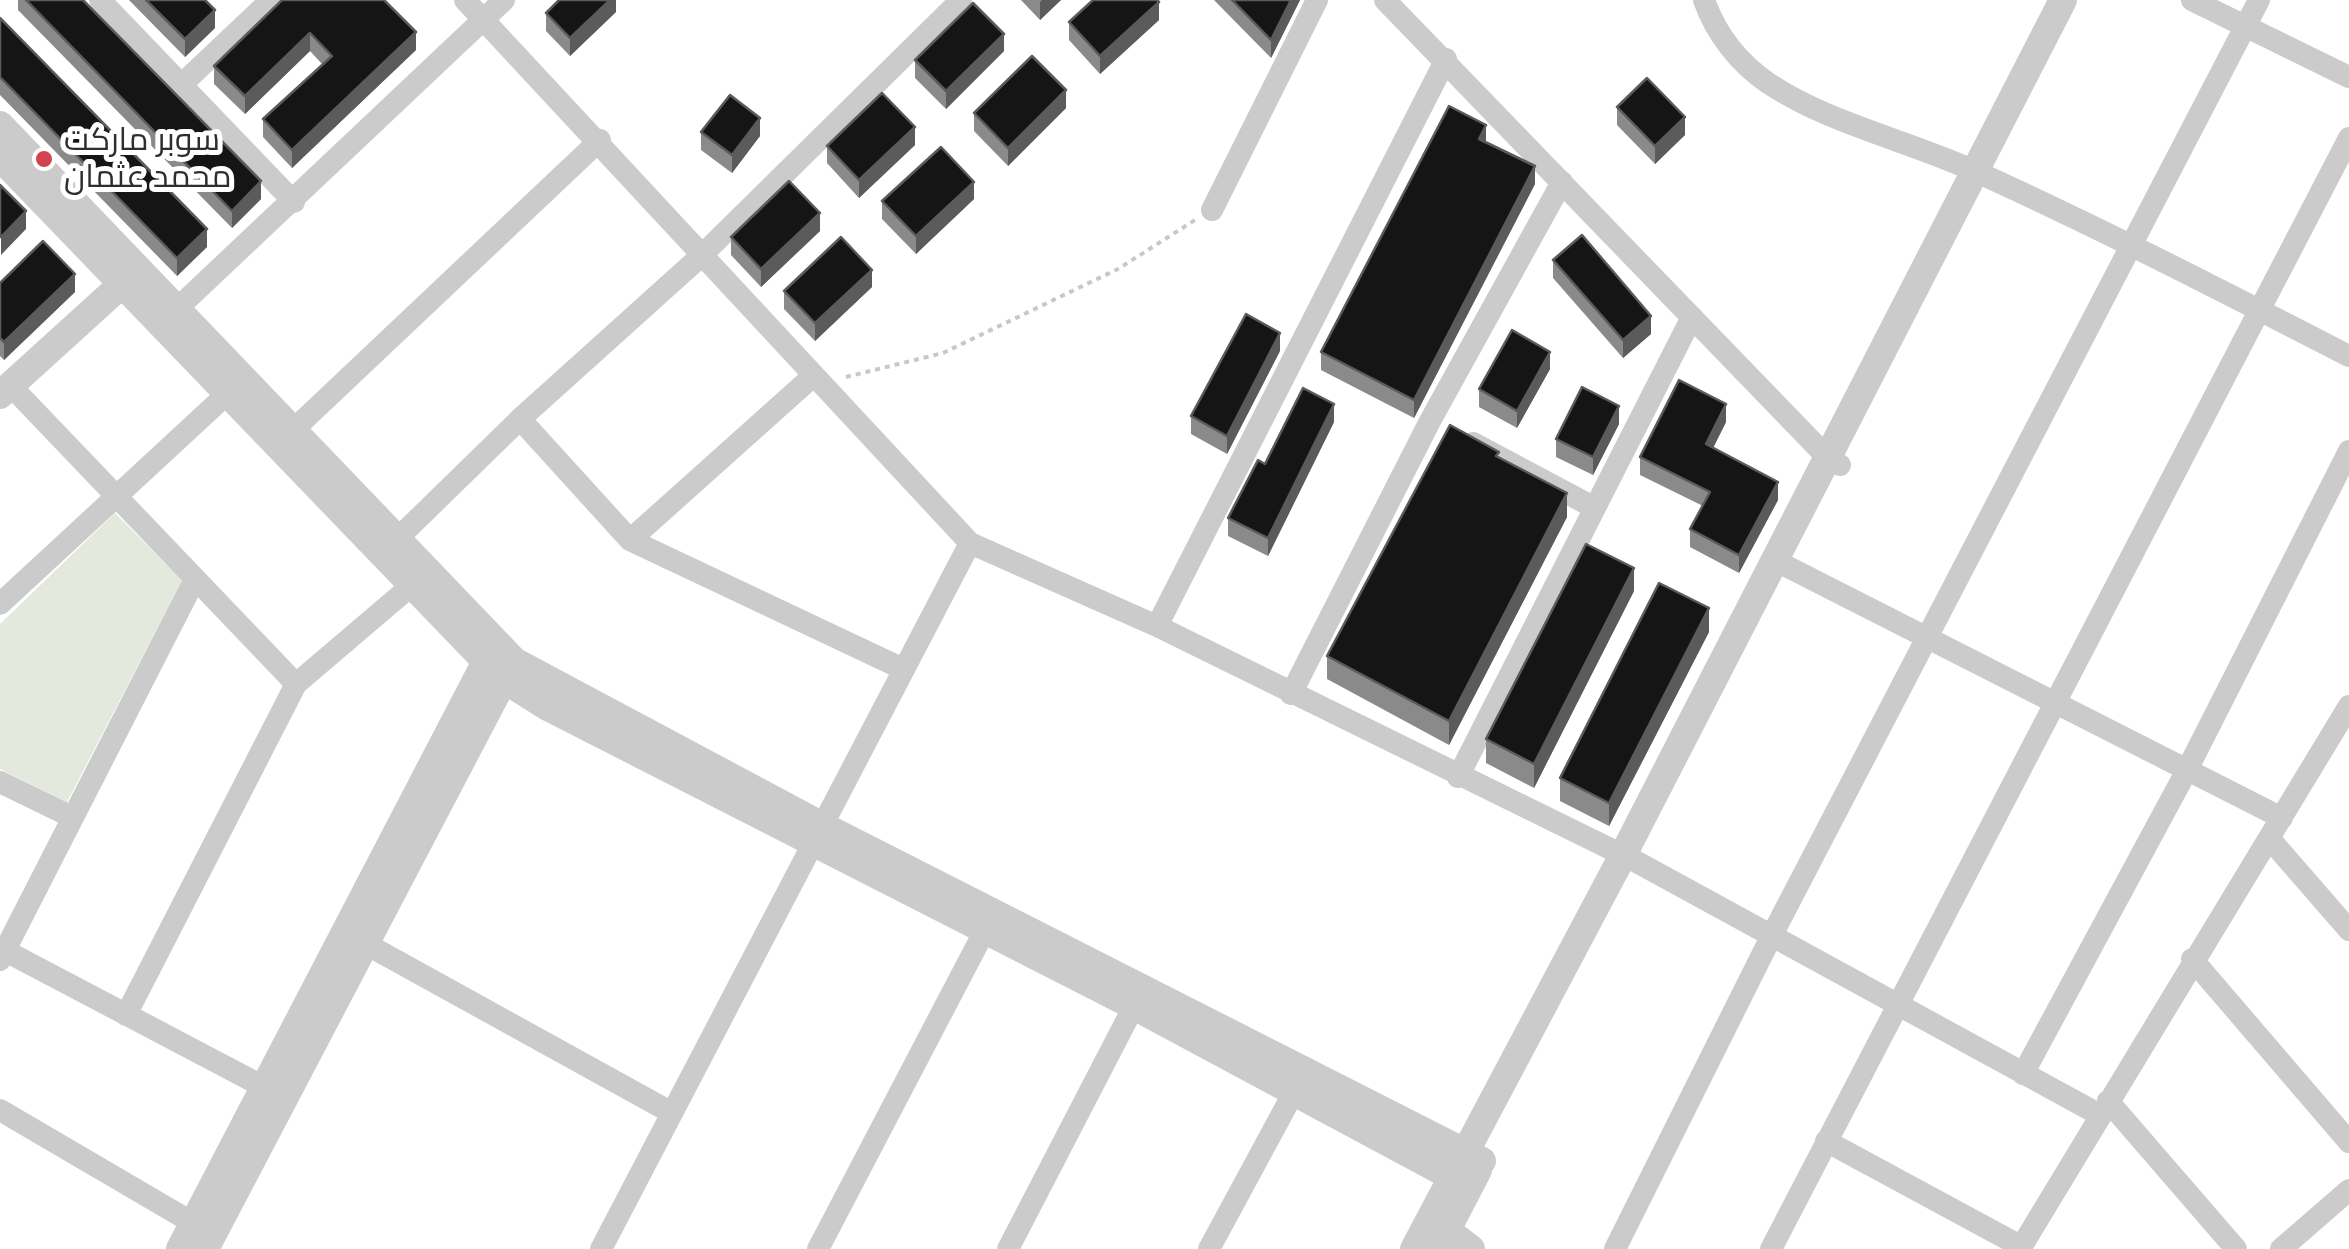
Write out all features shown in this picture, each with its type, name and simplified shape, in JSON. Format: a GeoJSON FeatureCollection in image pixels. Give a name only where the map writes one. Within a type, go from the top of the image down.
{"type":"FeatureCollection","features":[{"type":"Feature","properties":{"kind":"street"},"geometry":{"type":"LineString","coordinates":[[100,0],[294,202]]}},
{"type":"Feature","properties":{"kind":"street"},"geometry":{"type":"LineString","coordinates":[[180,86],[271,0]]}},
{"type":"Feature","properties":{"kind":"street"},"geometry":{"type":"LineString","coordinates":[[465,0],[600,140],[701,256],[970,543],[1157,626],[1629,859],[2023,1074],[2104,1108],[2236,1249]]}},
{"type":"Feature","properties":{"kind":"street"},"geometry":{"type":"LineString","coordinates":[[168,317],[504,0]]}},
{"type":"Feature","properties":{"kind":"street"},"geometry":{"type":"LineString","coordinates":[[396,540],[520,419],[701,256],[962,0]]}},
{"type":"Feature","properties":{"kind":"street"},"geometry":{"type":"LineString","coordinates":[[1212,210],[1317,0]]}},
{"type":"Feature","properties":{"kind":"street"},"geometry":{"type":"LineString","coordinates":[[1386,0],[1834,461]]}},
{"type":"Feature","properties":{"kind":"street"},"geometry":{"type":"LineString","coordinates":[[1704,0],[1734,52],[1771,85],[1802,102],[1981,174],[2132,244],[2349,356]]}},
{"type":"Feature","properties":{"kind":"street"},"geometry":{"type":"LineString","coordinates":[[1981,174],[2063,0]]}},
{"type":"Feature","properties":{"kind":"street"},"geometry":{"type":"LineString","coordinates":[[1414,1249],[1438,1232],[1981,174],[2077,0]]}},
{"type":"Feature","properties":{"kind":"street"},"geometry":{"type":"LineString","coordinates":[[2192,0],[2349,78]]}},
{"type":"Feature","properties":{"kind":"street"},"geometry":{"type":"LineString","coordinates":[[1615,1249],[1771,937],[2259,0]]}},
{"type":"Feature","properties":{"kind":"street"},"geometry":{"type":"LineString","coordinates":[[1157,626],[1446,59]]}},
{"type":"Feature","properties":{"kind":"street"},"geometry":{"type":"LineString","coordinates":[[0,125],[130,277],[292,431],[396,540],[499,662]]}},
{"type":"Feature","properties":{"kind":"street"},"geometry":{"type":"LineString","coordinates":[[1771,1249],[1895,1004],[2349,138]]}},
{"type":"Feature","properties":{"kind":"street"},"geometry":{"type":"LineString","coordinates":[[292,431],[600,140]]}},
{"type":"Feature","properties":{"kind":"street"},"geometry":{"type":"LineString","coordinates":[[0,156],[130,277]]}},
{"type":"Feature","properties":{"kind":"street"},"geometry":{"type":"LineString","coordinates":[[1290,694],[1430,421],[1562,182]]}},
{"type":"Feature","properties":{"kind":"street"},"geometry":{"type":"LineString","coordinates":[[130,277],[4,389],[115,495],[296,684]]}},
{"type":"Feature","properties":{"kind":"street"},"geometry":{"type":"LineString","coordinates":[[1458,777],[1692,316]]}},
{"type":"Feature","properties":{"kind":"street"},"geometry":{"type":"LineString","coordinates":[[168,317],[227,394],[411,586],[546,706],[817,834],[1467,1169]]}},
{"type":"Feature","properties":{"kind":"street"},"geometry":{"type":"LineString","coordinates":[[630,540],[815,380]]}},
{"type":"Feature","properties":{"kind":"street"},"geometry":{"type":"LineString","coordinates":[[0,604],[227,394]]}},
{"type":"Feature","properties":{"kind":"street"},"geometry":{"type":"LineString","coordinates":[[520,419],[630,540],[902,668]]}},
{"type":"Feature","properties":{"kind":"street"},"geometry":{"type":"LineString","coordinates":[[1430,421],[1593,507]]}},
{"type":"Feature","properties":{"kind":"street"},"geometry":{"type":"LineString","coordinates":[[2023,1074],[2187,770],[2349,451]]}},
{"type":"Feature","properties":{"kind":"street"},"geometry":{"type":"LineString","coordinates":[[1629,859],[1788,567],[1834,461]]}},
{"type":"Feature","properties":{"kind":"street"},"geometry":{"type":"LineString","coordinates":[[601,1249],[970,543]]}},
{"type":"Feature","properties":{"kind":"street"},"geometry":{"type":"LineString","coordinates":[[1788,567],[2187,770],[2276,828],[2349,930]]}},
{"type":"Feature","properties":{"kind":"street"},"geometry":{"type":"LineString","coordinates":[[195,579],[1,953],[264,1087]]}},
{"type":"Feature","properties":{"kind":"street"},"geometry":{"type":"LineString","coordinates":[[126,1015],[296,684],[411,586]]}},
{"type":"Feature","properties":{"kind":"street"},"geometry":{"type":"LineString","coordinates":[[200,1243],[366,944],[499,662]]}},
{"type":"Feature","properties":{"kind":"street"},"geometry":{"type":"LineString","coordinates":[[200,1243],[264,1087],[499,662]]}},
{"type":"Feature","properties":{"kind":"street"},"geometry":{"type":"LineString","coordinates":[[1826,1141],[2029,1245],[2192,959],[2347,715]]}},
{"type":"Feature","properties":{"kind":"street"},"geometry":{"type":"LineString","coordinates":[[0,782],[72,817]]}},
{"type":"Feature","properties":{"kind":"street"},"geometry":{"type":"LineString","coordinates":[[817,834],[985,930],[1294,1090],[1467,1169]]}},
{"type":"Feature","properties":{"kind":"street"},"geometry":{"type":"LineString","coordinates":[[818,1249],[985,930]]}},
{"type":"Feature","properties":{"kind":"street"},"geometry":{"type":"LineString","coordinates":[[366,944],[672,1113]]}},
{"type":"Feature","properties":{"kind":"street"},"geometry":{"type":"LineString","coordinates":[[2192,959],[2349,1142]]}},
{"type":"Feature","properties":{"kind":"street"},"geometry":{"type":"LineString","coordinates":[[1008,1249],[1134,1006]]}},
{"type":"Feature","properties":{"kind":"street"},"geometry":{"type":"LineString","coordinates":[[1209,1249],[1294,1090]]}},
{"type":"Feature","properties":{"kind":"street"},"geometry":{"type":"LineString","coordinates":[[0,1110],[200,1243]]}},
{"type":"Feature","properties":{"kind":"street"},"geometry":{"type":"LineString","coordinates":[[2282,1249],[2349,1190]]}},
{"type":"Feature","properties":{"kind":"street"},"geometry":{"type":"LineString","coordinates":[[1438,1232],[1471,1249]]}},
{"type":"Feature","properties":{"kind":"path"},"geometry":{"type":"LineString","coordinates":[[815,380],[943,353],[1118,269],[1212,210]]}},
{"type":"Feature","properties":{"kind":"shaded area"},"geometry":{"type":"Polygon","coordinates":[[[115,513],[182,580],[67,802],[0,769],[0,624],[115,513]]]}},
{"type":"Feature","properties":{"kind":"building"},"geometry":{"type":"Polygon","coordinates":[[[26,0],[83,0],[261,181],[232,211],[26,0]]]}},
{"type":"Feature","properties":{"kind":"building"},"geometry":{"type":"Polygon","coordinates":[[[146,0],[205,0],[215,10],[185,39],[146,0]]]}},
{"type":"Feature","properties":{"kind":"building"},"geometry":{"type":"Polygon","coordinates":[[[282,0],[384,0],[416,32],[292,150],[263,119],[332,56],[310,33],[245,96],[214,66],[282,0]]]}},
{"type":"Feature","properties":{"kind":"building"},"geometry":{"type":"Polygon","coordinates":[[[559,0],[610,0],[570,38],[546,13],[559,0]]]}},
{"type":"Feature","properties":{"kind":"building"},"geometry":{"type":"Polygon","coordinates":[[[1093,0],[1159,2],[1100,56],[1069,22],[1093,0]]]}},
{"type":"Feature","properties":{"kind":"building"},"geometry":{"type":"Polygon","coordinates":[[[1232,0],[1291,0],[1271,40],[1232,0]]]}},
{"type":"Feature","properties":{"kind":"building"},"geometry":{"type":"Polygon","coordinates":[[[973,3],[1004,34],[946,91],[915,60],[973,3]]]}},
{"type":"Feature","properties":{"kind":"building"},"geometry":{"type":"Polygon","coordinates":[[[0,18],[207,229],[177,258],[0,77],[0,18]]]}},
{"type":"Feature","properties":{"kind":"building"},"geometry":{"type":"Polygon","coordinates":[[[1032,56],[1066,90],[1008,148],[974,113],[1032,56]]]}},
{"type":"Feature","properties":{"kind":"building"},"geometry":{"type":"Polygon","coordinates":[[[1647,78],[1685,117],[1655,146],[1617,107],[1647,78]]]}},
{"type":"Feature","properties":{"kind":"building"},"geometry":{"type":"Polygon","coordinates":[[[882,93],[915,127],[859,180],[827,146],[882,93]]]}},
{"type":"Feature","properties":{"kind":"building"},"geometry":{"type":"Polygon","coordinates":[[[730,95],[760,118],[732,155],[701,132],[730,95]]]}},
{"type":"Feature","properties":{"kind":"building"},"geometry":{"type":"Polygon","coordinates":[[[1449,106],[1486,125],[1479,139],[1535,166],[1414,400],[1321,352],[1449,106]]]}},
{"type":"Feature","properties":{"kind":"building"},"geometry":{"type":"Polygon","coordinates":[[[941,147],[974,182],[916,236],[882,201],[941,147]]]}},
{"type":"Feature","properties":{"kind":"building"},"geometry":{"type":"Polygon","coordinates":[[[789,181],[820,213],[761,269],[731,237],[789,181]]]}},
{"type":"Feature","properties":{"kind":"building"},"geometry":{"type":"Polygon","coordinates":[[[0,185],[26,211],[1,237],[0,236],[0,185]]]}},
{"type":"Feature","properties":{"kind":"building"},"geometry":{"type":"Polygon","coordinates":[[[1582,235],[1651,316],[1623,340],[1553,260],[1582,235]]]}},
{"type":"Feature","properties":{"kind":"building"},"geometry":{"type":"Polygon","coordinates":[[[841,237],[872,270],[815,323],[784,291],[841,237]]]}},
{"type":"Feature","properties":{"kind":"building"},"geometry":{"type":"Polygon","coordinates":[[[43,241],[75,274],[4,342],[0,338],[0,283],[43,241]]]}},
{"type":"Feature","properties":{"kind":"building"},"geometry":{"type":"Polygon","coordinates":[[[1246,314],[1280,333],[1227,436],[1191,416],[1246,314]]]}},
{"type":"Feature","properties":{"kind":"building"},"geometry":{"type":"Polygon","coordinates":[[[1512,330],[1550,352],[1517,411],[1479,389],[1512,330]]]}},
{"type":"Feature","properties":{"kind":"building"},"geometry":{"type":"Polygon","coordinates":[[[1679,380],[1726,404],[1706,444],[1778,482],[1739,555],[1690,529],[1710,492],[1640,457],[1679,380]]]}},
{"type":"Feature","properties":{"kind":"building"},"geometry":{"type":"Polygon","coordinates":[[[1582,387],[1619,406],[1593,457],[1556,439],[1582,387]]]}},
{"type":"Feature","properties":{"kind":"building"},"geometry":{"type":"Polygon","coordinates":[[[1303,388],[1334,404],[1268,538],[1228,518],[1258,460],[1265,464],[1303,388]]]}},
{"type":"Feature","properties":{"kind":"building"},"geometry":{"type":"Polygon","coordinates":[[[1450,425],[1499,452],[1496,456],[1567,493],[1449,721],[1327,656],[1450,425]]]}},
{"type":"Feature","properties":{"kind":"building"},"geometry":{"type":"Polygon","coordinates":[[[1586,544],[1634,568],[1534,764],[1486,739],[1586,544]]]}},
{"type":"Feature","properties":{"kind":"building"},"geometry":{"type":"Polygon","coordinates":[[[1659,583],[1709,608],[1609,803],[1560,778],[1659,583]]]}},
{"type":"Feature","properties":{"kind":"place","name":"سوبر ماركت محمد عثمان"},"geometry":{"type":"Point","coordinates":[44,159]}}]}
